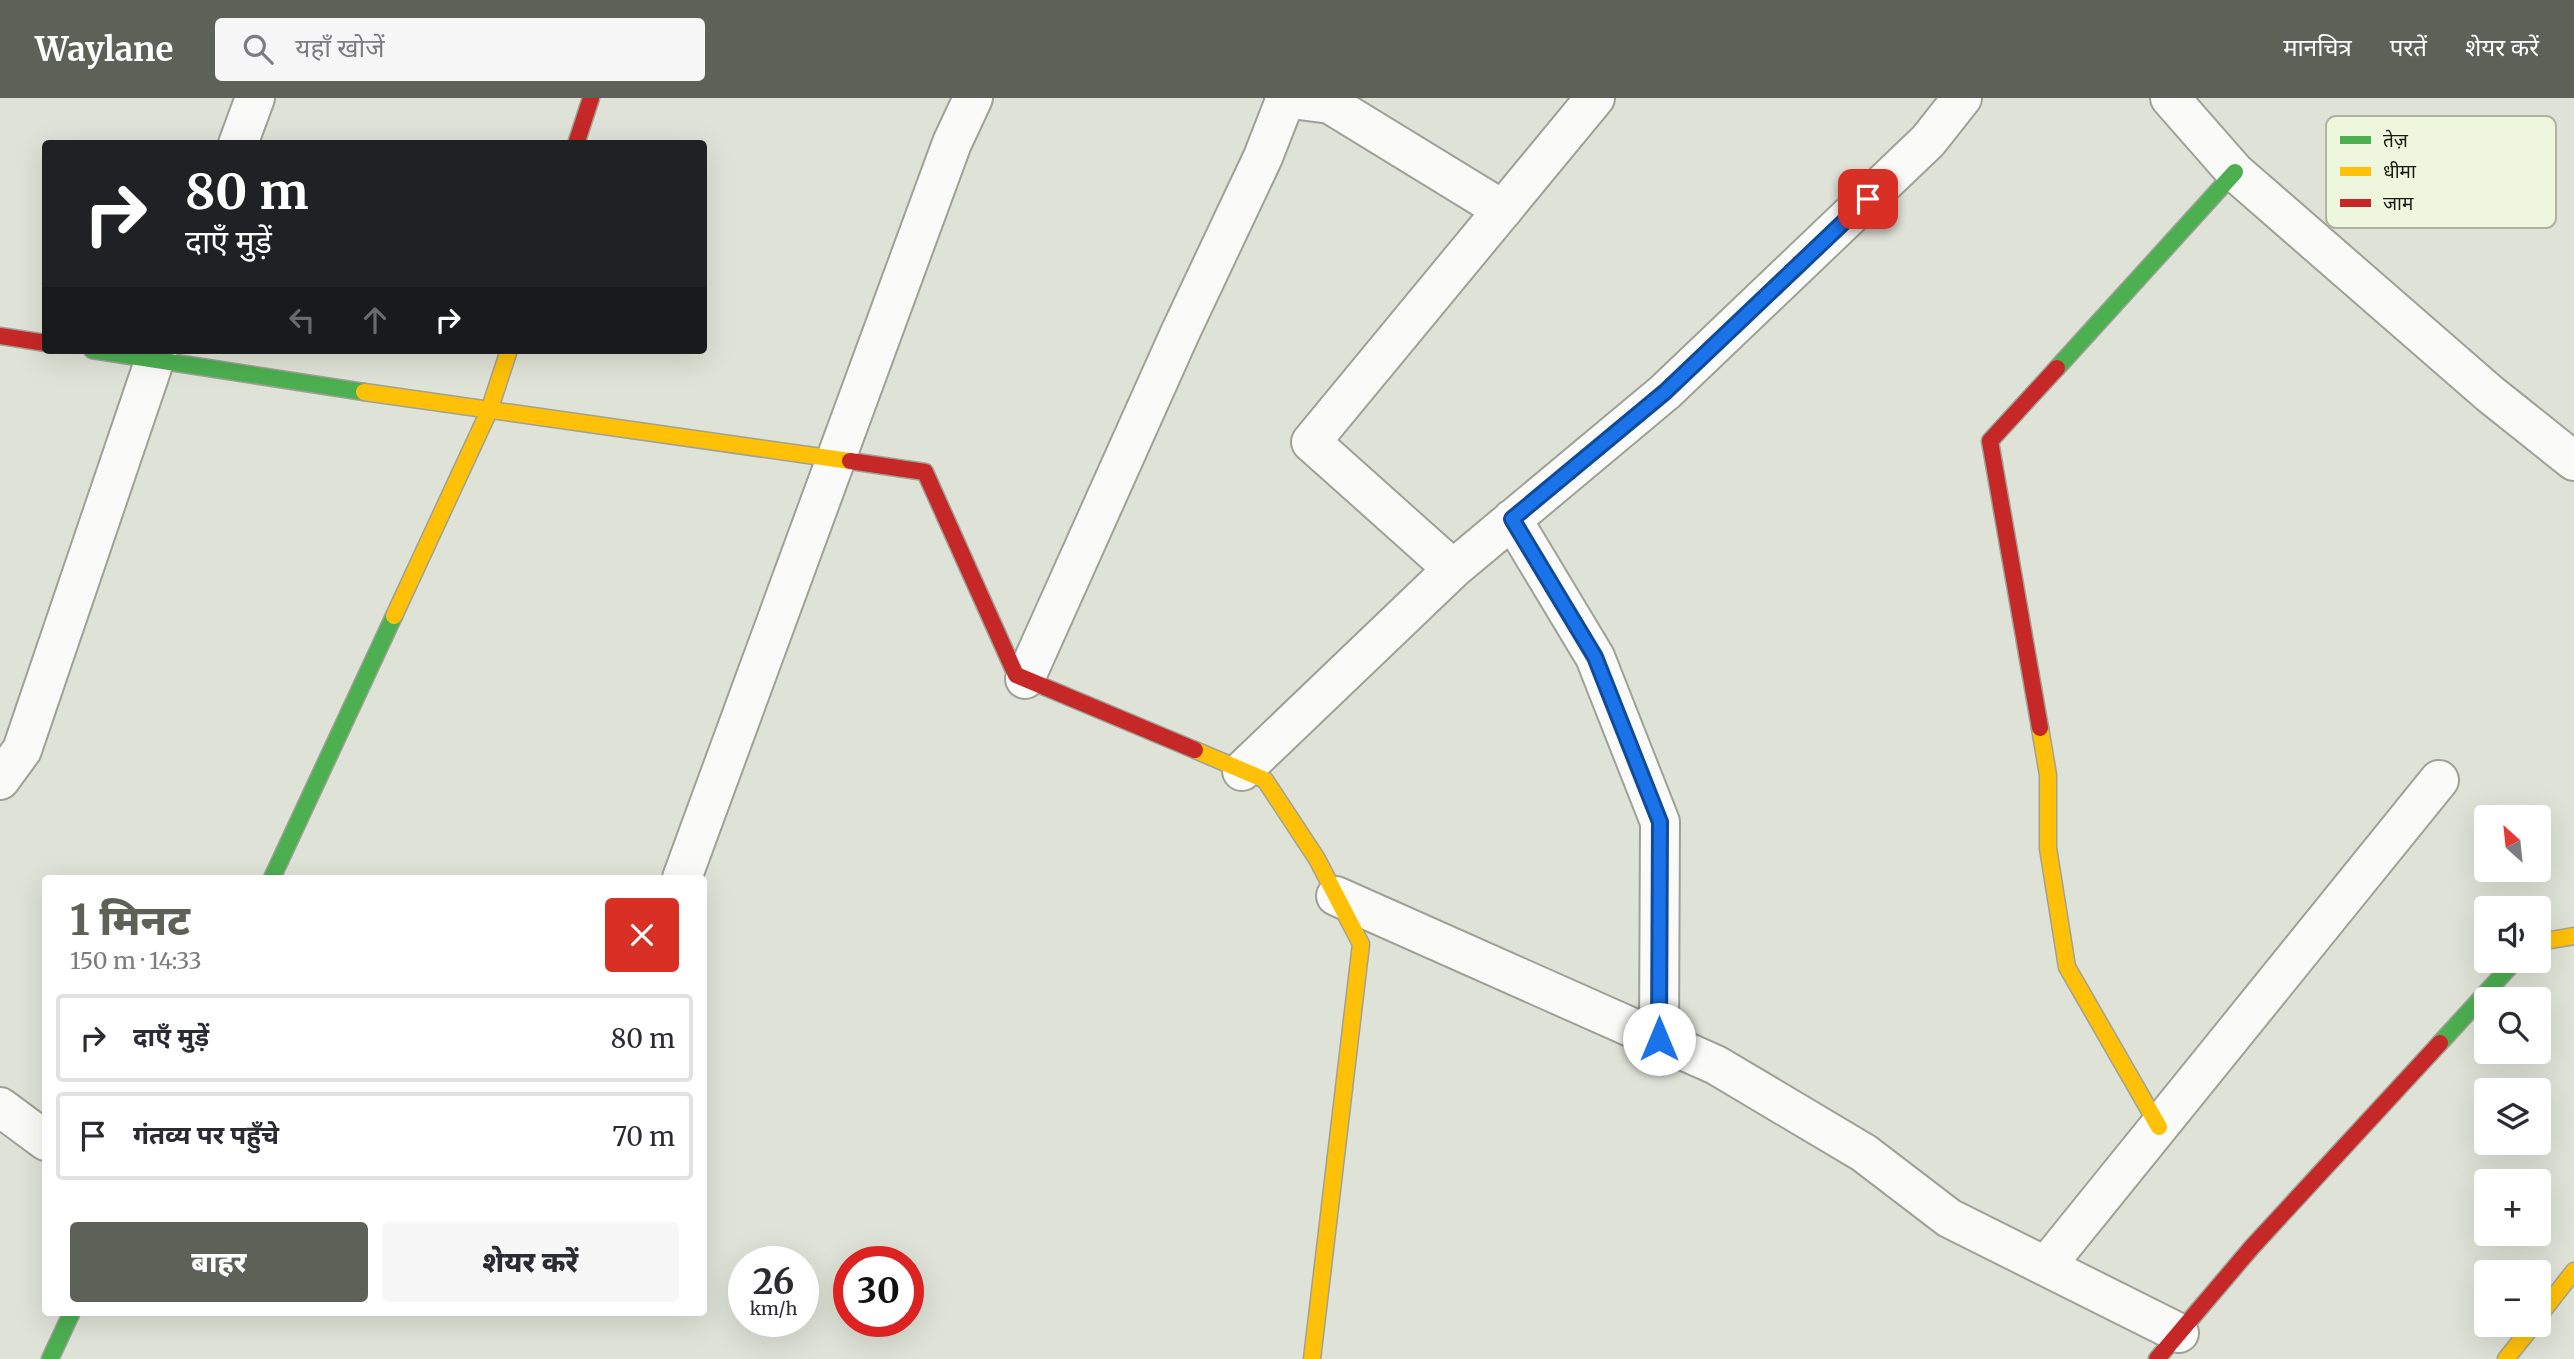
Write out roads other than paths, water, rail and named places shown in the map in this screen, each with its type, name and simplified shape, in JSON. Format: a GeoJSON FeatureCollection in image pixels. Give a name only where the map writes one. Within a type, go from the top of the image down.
{"type":"FeatureCollection","features":[{"type":"Feature","properties":{"kind":"street"},"geometry":{"type":"LineString","coordinates":[[239,140],[255,98]]}},
{"type":"Feature","properties":{"kind":"street"},"geometry":{"type":"LineString","coordinates":[[577,140],[591,98]]}},
{"type":"Feature","properties":{"kind":"street"},"geometry":{"type":"LineString","coordinates":[[683,875],[838,460],[947,156],[973,98]]}},
{"type":"Feature","properties":{"kind":"street"},"geometry":{"type":"LineString","coordinates":[[1025,678],[1180,333],[1264,158],[1285,98],[1330,104],[1503,209]]}},
{"type":"Feature","properties":{"kind":"street"},"geometry":{"type":"LineString","coordinates":[[1453,569],[1311,442],[1595,98]]}},
{"type":"Feature","properties":{"kind":"street"},"geometry":{"type":"LineString","coordinates":[[1242,771],[1453,569],[1665,392],[1928,141],[1962,98]]}},
{"type":"Feature","properties":{"kind":"street"},"geometry":{"type":"LineString","coordinates":[[2170,98],[2235,172],[2490,394],[2574,461]]}},
{"type":"Feature","properties":{"kind":"street"},"geometry":{"type":"LineString","coordinates":[[2159,1127],[2067,967],[2048,848],[2048,775],[1990,441],[2235,172]]}},
{"type":"Feature","properties":{"kind":"street"},"geometry":{"type":"LineString","coordinates":[[0,335],[42,342]]}},
{"type":"Feature","properties":{"kind":"street"},"geometry":{"type":"LineString","coordinates":[[273,875],[489,411],[508,354]]}},
{"type":"Feature","properties":{"kind":"street"},"geometry":{"type":"LineString","coordinates":[[0,780],[22,750],[156,355],[489,411],[925,472],[1016,675],[1265,780],[1336,896],[1361,944],[1312,1359]]}},
{"type":"Feature","properties":{"kind":"street"},"geometry":{"type":"LineString","coordinates":[[1512,519],[1595,657],[1660,822],[1659,1039]]}},
{"type":"Feature","properties":{"kind":"street"},"geometry":{"type":"LineString","coordinates":[[2046,1266],[2439,780]]}},
{"type":"Feature","properties":{"kind":"street"},"geometry":{"type":"LineString","coordinates":[[1336,896],[1716,1065],[1864,1153],[1949,1217],[2046,1266],[2168,1346],[2252,1247],[2504,973]]}},
{"type":"Feature","properties":{"kind":"street"},"geometry":{"type":"LineString","coordinates":[[2551,940],[2574,936]]}},
{"type":"Feature","properties":{"kind":"street"},"geometry":{"type":"LineString","coordinates":[[0,1107],[42,1138]]}},
{"type":"Feature","properties":{"kind":"street"},"geometry":{"type":"LineString","coordinates":[[2551,1301],[2574,1271]]}},
{"type":"Feature","properties":{"kind":"street"},"geometry":{"type":"LineString","coordinates":[[50,1359],[70,1316]]}},
{"type":"Feature","properties":{"kind":"street"},"geometry":{"type":"LineString","coordinates":[[2507,1359],[2524,1337]]}}]}
